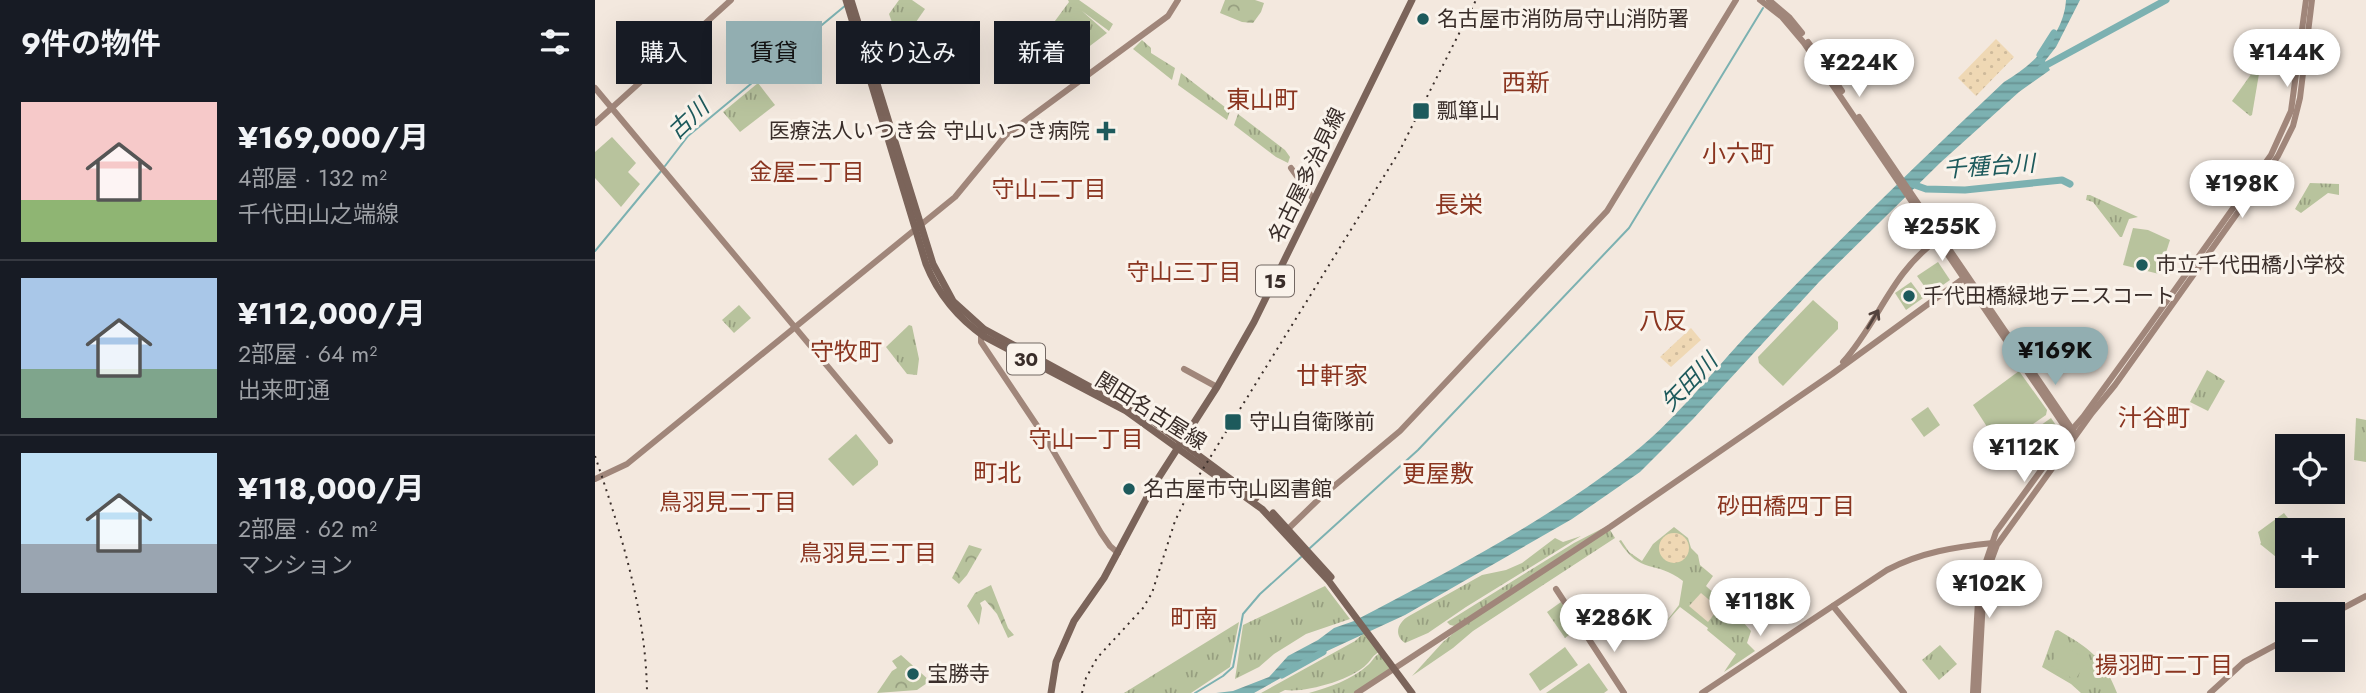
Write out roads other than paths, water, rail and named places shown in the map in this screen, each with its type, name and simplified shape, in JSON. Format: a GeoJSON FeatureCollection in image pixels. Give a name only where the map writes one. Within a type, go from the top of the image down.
{"type":"FeatureCollection","features":[{"type":"Feature","properties":{"kind":"main road","name":"名古屋多治見線"},"geometry":{"type":"LineString","coordinates":[[1051,693],[1056,662],[1072,624],[1104,579],[1152,488],[1217,387],[1254,321],[1412,0]]}},
{"type":"Feature","properties":{"kind":"main road","name":"関田名古屋線"},"geometry":{"type":"LineString","coordinates":[[849,3],[935,283],[950,305],[981,334],[1126,411],[1180,445]]}},
{"type":"Feature","properties":{"kind":"main road","name":"関田名古屋線"},"geometry":{"type":"LineString","coordinates":[[918,229],[946,291],[979,325],[1129,407],[1286,530],[1321,564],[1418,693]]}},
{"type":"Feature","properties":{"kind":"main road","name":"関田名古屋線"},"geometry":{"type":"LineString","coordinates":[[1397,667],[1412,693]]}},
{"type":"Feature","properties":{"kind":"street"},"geometry":{"type":"LineString","coordinates":[[595,123],[731,0]]}},
{"type":"Feature","properties":{"kind":"street"},"geometry":{"type":"LineString","coordinates":[[595,479],[627,464],[918,229],[966,186],[1006,135],[1168,16],[1178,0]]}},
{"type":"Feature","properties":{"kind":"street"},"geometry":{"type":"LineString","coordinates":[[1286,530],[1400,431],[1607,211],[1736,0]]}},
{"type":"Feature","properties":{"kind":"street"},"geometry":{"type":"LineString","coordinates":[[1760,0],[1782,17],[1826,71],[1871,143],[2075,438]]}},
{"type":"Feature","properties":{"kind":"street"},"geometry":{"type":"LineString","coordinates":[[1769,0],[1789,17],[1936,235]]}},
{"type":"Feature","properties":{"kind":"street"},"geometry":{"type":"LineString","coordinates":[[1995,543],[1996,533],[2254,182],[2278,142],[2291,111],[2306,0]]}},
{"type":"Feature","properties":{"kind":"street"},"geometry":{"type":"LineString","coordinates":[[1976,693],[1979,582],[1995,543],[2075,438],[2278,156],[2293,126],[2300,99],[2312,0]]}},
{"type":"Feature","properties":{"kind":"street"},"geometry":{"type":"LineString","coordinates":[[595,88],[890,441]]}},
{"type":"Feature","properties":{"kind":"street"},"geometry":{"type":"LineString","coordinates":[[1291,168],[1314,200]]}},
{"type":"Feature","properties":{"kind":"street"},"geometry":{"type":"LineString","coordinates":[[1832,373],[1860,340],[1892,286],[1936,235]]}},
{"type":"Feature","properties":{"kind":"street"},"geometry":{"type":"LineString","coordinates":[[1357,693],[1619,521],[1968,280]]}},
{"type":"Feature","properties":{"kind":"street"},"geometry":{"type":"LineString","coordinates":[[981,334],[981,342],[1048,442],[1101,533],[1118,553]]}},
{"type":"Feature","properties":{"kind":"street"},"geometry":{"type":"LineString","coordinates":[[1184,369],[1217,387]]}},
{"type":"Feature","properties":{"kind":"street"},"geometry":{"type":"LineString","coordinates":[[1702,693],[1887,570],[1918,555],[1995,543]]}},
{"type":"Feature","properties":{"kind":"street"},"geometry":{"type":"LineString","coordinates":[[1556,589],[1623,693]]}},
{"type":"Feature","properties":{"kind":"street"},"geometry":{"type":"LineString","coordinates":[[2345,607],[2366,596]]}},
{"type":"Feature","properties":{"kind":"street"},"geometry":{"type":"LineString","coordinates":[[1833,606],[1904,693]]}},
{"type":"Feature","properties":{"kind":"street"},"geometry":{"type":"LineString","coordinates":[[2210,693],[2245,662],[2275,646]]}},
{"type":"Feature","properties":{"kind":"water","name":"矢田川"},"geometry":{"type":"Polygon","coordinates":[[[2066,0],[2080,0],[2056,47],[2045,61],[2050,70],[2019,92],[1941,162],[1819,282],[1693,419],[1640,472],[1572,519],[1405,615],[1299,664],[1254,693],[1216,693],[1233,691],[1269,677],[1288,656],[1334,628],[1389,603],[1525,527],[1590,485],[1642,446],[1678,412],[1762,319],[1912,169],[2004,82],[2035,59],[2053,38],[2064,13],[2066,0]]]}},
{"type":"Feature","properties":{"kind":"waterway"},"geometry":{"type":"LineString","coordinates":[[2041,68],[2166,0]]}},
{"type":"Feature","properties":{"kind":"waterway","name":"古川"},"geometry":{"type":"LineString","coordinates":[[665,166],[688,136],[846,5]]}},
{"type":"Feature","properties":{"kind":"waterway"},"geometry":{"type":"LineString","coordinates":[[1310,548],[1418,450],[1629,228],[1763,8]]}},
{"type":"Feature","properties":{"kind":"waterway","name":"矢田川"},"geometry":{"type":"LineString","coordinates":[[2040,55],[2054,33]]}},
{"type":"Feature","properties":{"kind":"waterway","name":"古川"},"geometry":{"type":"LineString","coordinates":[[595,251],[662,170]]}},
{"type":"Feature","properties":{"kind":"waterway","name":"千種台川"},"geometry":{"type":"LineString","coordinates":[[1912,184],[1926,189],[1965,190],[2062,180],[2070,184]]}},
{"type":"Feature","properties":{"kind":"waterway"},"geometry":{"type":"LineString","coordinates":[[1195,693],[1233,667],[1243,614],[1260,594],[1301,557]]}},
{"type":"Feature","properties":{"kind":"waterway","name":"矢田川"},"geometry":{"type":"LineString","coordinates":[[1282,675],[1323,652]]}},
{"type":"Feature","properties":{"kind":"railway"},"geometry":{"type":"LineString","coordinates":[[1082,693],[1086,678],[1097,658],[1143,608],[1152,593],[1175,521],[1190,490],[1399,152],[1476,0]]}},
{"type":"Feature","properties":{"kind":"railway"},"geometry":{"type":"LineString","coordinates":[[595,456],[623,543],[637,602],[646,662],[647,693]]}},
{"type":"Feature","properties":{"kind":"place","name":"名古屋市消防局守山消防署"},"geometry":{"type":"Point","coordinates":[1423,19]}},
{"type":"Feature","properties":{"kind":"place","name":"瓢箪山"},"geometry":{"type":"Point","coordinates":[1421,111]}},
{"type":"Feature","properties":{"kind":"place","name":"医療法人いつき会 守山いつき病院"},"geometry":{"type":"Point","coordinates":[1106,131]}},
{"type":"Feature","properties":{"kind":"place","name":"市立千代田橋小学校"},"geometry":{"type":"Point","coordinates":[2142,265]}},
{"type":"Feature","properties":{"kind":"place","name":"千代田橋緑地テニスコート"},"geometry":{"type":"Point","coordinates":[1909,296]}},
{"type":"Feature","properties":{"kind":"place","name":"守山自衛隊前"},"geometry":{"type":"Point","coordinates":[1233,422]}},
{"type":"Feature","properties":{"kind":"place","name":"名古屋市守山図書館"},"geometry":{"type":"Point","coordinates":[1129,489]}},
{"type":"Feature","properties":{"kind":"place","name":"宝勝寺"},"geometry":{"type":"Point","coordinates":[913,674]}},
{"type":"Feature","properties":{"kind":"district","name":"西新"},"geometry":{"type":"Point","coordinates":[1526,82]}},
{"type":"Feature","properties":{"kind":"district","name":"東山町"},"geometry":{"type":"Point","coordinates":[1262,99]}},
{"type":"Feature","properties":{"kind":"district","name":"小六町"},"geometry":{"type":"Point","coordinates":[1738,153]}},
{"type":"Feature","properties":{"kind":"district","name":"金屋二丁目"},"geometry":{"type":"Point","coordinates":[807,172]}},
{"type":"Feature","properties":{"kind":"district","name":"守山二丁目"},"geometry":{"type":"Point","coordinates":[1049,189]}},
{"type":"Feature","properties":{"kind":"district","name":"長栄"},"geometry":{"type":"Point","coordinates":[1459,204]}},
{"type":"Feature","properties":{"kind":"district","name":"守山三丁目"},"geometry":{"type":"Point","coordinates":[1184,272]}},
{"type":"Feature","properties":{"kind":"district","name":"八反"},"geometry":{"type":"Point","coordinates":[1663,320]}},
{"type":"Feature","properties":{"kind":"district","name":"守牧町"},"geometry":{"type":"Point","coordinates":[846,351]}},
{"type":"Feature","properties":{"kind":"district","name":"廿軒家"},"geometry":{"type":"Point","coordinates":[1332,375]}},
{"type":"Feature","properties":{"kind":"district","name":"汁谷町"},"geometry":{"type":"Point","coordinates":[2154,417]}},
{"type":"Feature","properties":{"kind":"district","name":"守山一丁目"},"geometry":{"type":"Point","coordinates":[1086,439]}},
{"type":"Feature","properties":{"kind":"district","name":"町北"},"geometry":{"type":"Point","coordinates":[997,472]}},
{"type":"Feature","properties":{"kind":"district","name":"更屋敷"},"geometry":{"type":"Point","coordinates":[1438,473]}},
{"type":"Feature","properties":{"kind":"district","name":"鳥羽見二丁目"},"geometry":{"type":"Point","coordinates":[728,502]}},
{"type":"Feature","properties":{"kind":"district","name":"砂田橋四丁目"},"geometry":{"type":"Point","coordinates":[1786,506]}},
{"type":"Feature","properties":{"kind":"district","name":"鳥羽見三丁目"},"geometry":{"type":"Point","coordinates":[868,553]}},
{"type":"Feature","properties":{"kind":"district","name":"町南"},"geometry":{"type":"Point","coordinates":[1194,618]}},
{"type":"Feature","properties":{"kind":"district","name":"揚羽町二丁目"},"geometry":{"type":"Point","coordinates":[2164,665]}}]}
